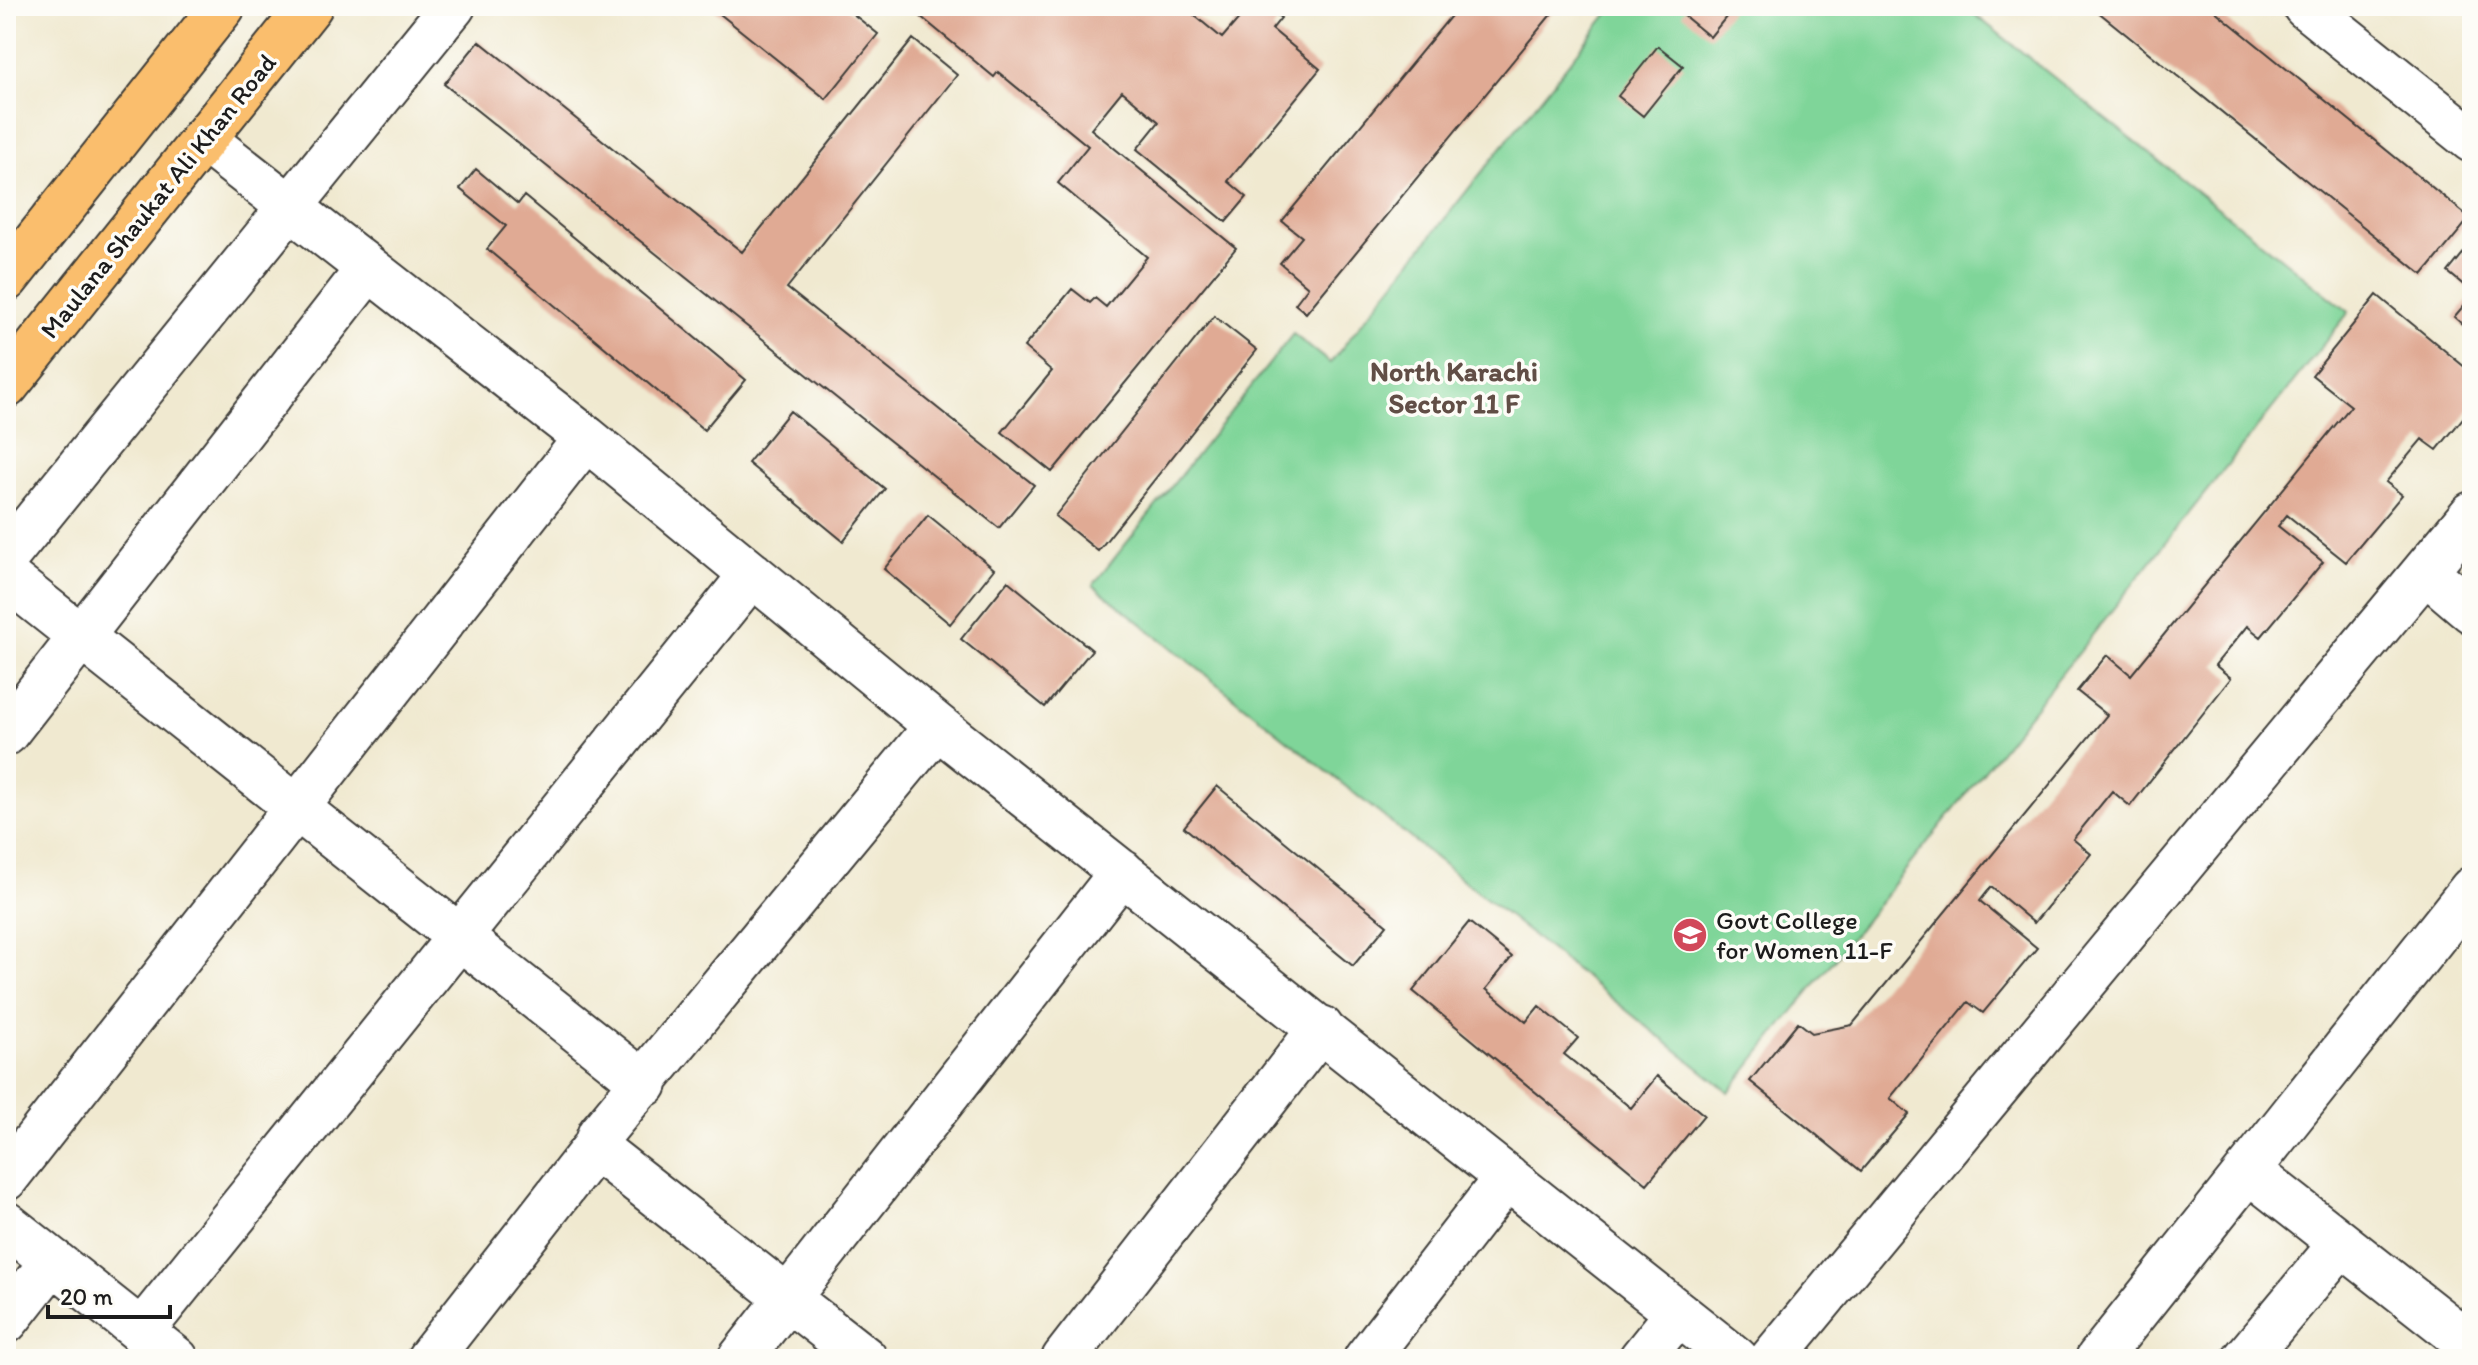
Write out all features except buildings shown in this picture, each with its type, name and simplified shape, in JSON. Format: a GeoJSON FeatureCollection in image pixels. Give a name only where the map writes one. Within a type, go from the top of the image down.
{"type":"FeatureCollection","features":[{"type":"Feature","properties":{"kind":"main road"},"geometry":{"type":"LineString","coordinates":[[6,279],[223,6]]}},
{"type":"Feature","properties":{"kind":"main road","name":"Maulana Shaukat Ali Khan Road"},"geometry":{"type":"LineString","coordinates":[[6,386],[310,6]]}},
{"type":"Feature","properties":{"kind":"street"},"geometry":{"type":"LineString","coordinates":[[6,557],[453,6]]}},
{"type":"Feature","properties":{"kind":"street"},"geometry":{"type":"LineString","coordinates":[[2305,6],[2472,140]]}},
{"type":"Feature","properties":{"kind":"street"},"geometry":{"type":"LineString","coordinates":[[203,139],[586,438],[937,726],[1736,1359]]}},
{"type":"Feature","properties":{"kind":"street"},"geometry":{"type":"LineString","coordinates":[[6,733],[368,269]]}},
{"type":"Feature","properties":{"kind":"street"},"geometry":{"type":"LineString","coordinates":[[6,1178],[586,438]]}},
{"type":"Feature","properties":{"kind":"street"},"geometry":{"type":"LineString","coordinates":[[1772,1359],[2472,514]]}},
{"type":"Feature","properties":{"kind":"street"},"geometry":{"type":"LineString","coordinates":[[2425,571],[2472,611]]}},
{"type":"Feature","properties":{"kind":"street"},"geometry":{"type":"LineString","coordinates":[[141,1332],[752,574]]}},
{"type":"Feature","properties":{"kind":"street"},"geometry":{"type":"LineString","coordinates":[[6,577],[645,1084]]}},
{"type":"Feature","properties":{"kind":"street"},"geometry":{"type":"LineString","coordinates":[[429,1359],[595,1147],[600,1134],[645,1084],[937,726]]}},
{"type":"Feature","properties":{"kind":"street"},"geometry":{"type":"LineString","coordinates":[[740,1359],[1122,872]]}},
{"type":"Feature","properties":{"kind":"street"},"geometry":{"type":"LineString","coordinates":[[2098,1359],[2472,889]]}},
{"type":"Feature","properties":{"kind":"street"},"geometry":{"type":"LineString","coordinates":[[1064,1359],[1321,1028]]}},
{"type":"Feature","properties":{"kind":"street"},"geometry":{"type":"LineString","coordinates":[[595,1147],[865,1359]]}},
{"type":"Feature","properties":{"kind":"street"},"geometry":{"type":"LineString","coordinates":[[2248,1170],[2340,1245],[2469,1338]]}},
{"type":"Feature","properties":{"kind":"street"},"geometry":{"type":"LineString","coordinates":[[1366,1359],[1507,1177]]}},
{"type":"Feature","properties":{"kind":"street"},"geometry":{"type":"LineString","coordinates":[[6,1224],[176,1359]]}},
{"type":"Feature","properties":{"kind":"street"},"geometry":{"type":"LineString","coordinates":[[2245,1359],[2340,1245]]}},
{"type":"Feature","properties":{"kind":"street"},"geometry":{"type":"LineString","coordinates":[[6,1321],[53,1261]]}},
{"type":"Feature","properties":{"kind":"street"},"geometry":{"type":"LineString","coordinates":[[1641,1359],[1678,1313]]}},
{"type":"Feature","properties":{"kind":"green space"},"geometry":{"type":"Polygon","coordinates":[[[1614,6],[1964,6],[2349,312],[1729,1092],[1093,585],[1293,334],[1330,363],[1614,6]]]}},
{"type":"Feature","properties":{"kind":"place","name":"Govt College for Women 11-F"},"geometry":{"type":"Point","coordinates":[1690,935]}},
{"type":"Feature","properties":{"kind":"district","name":"North Karachi Sector 11 F"},"geometry":{"type":"Point","coordinates":[1454,387]}}]}
